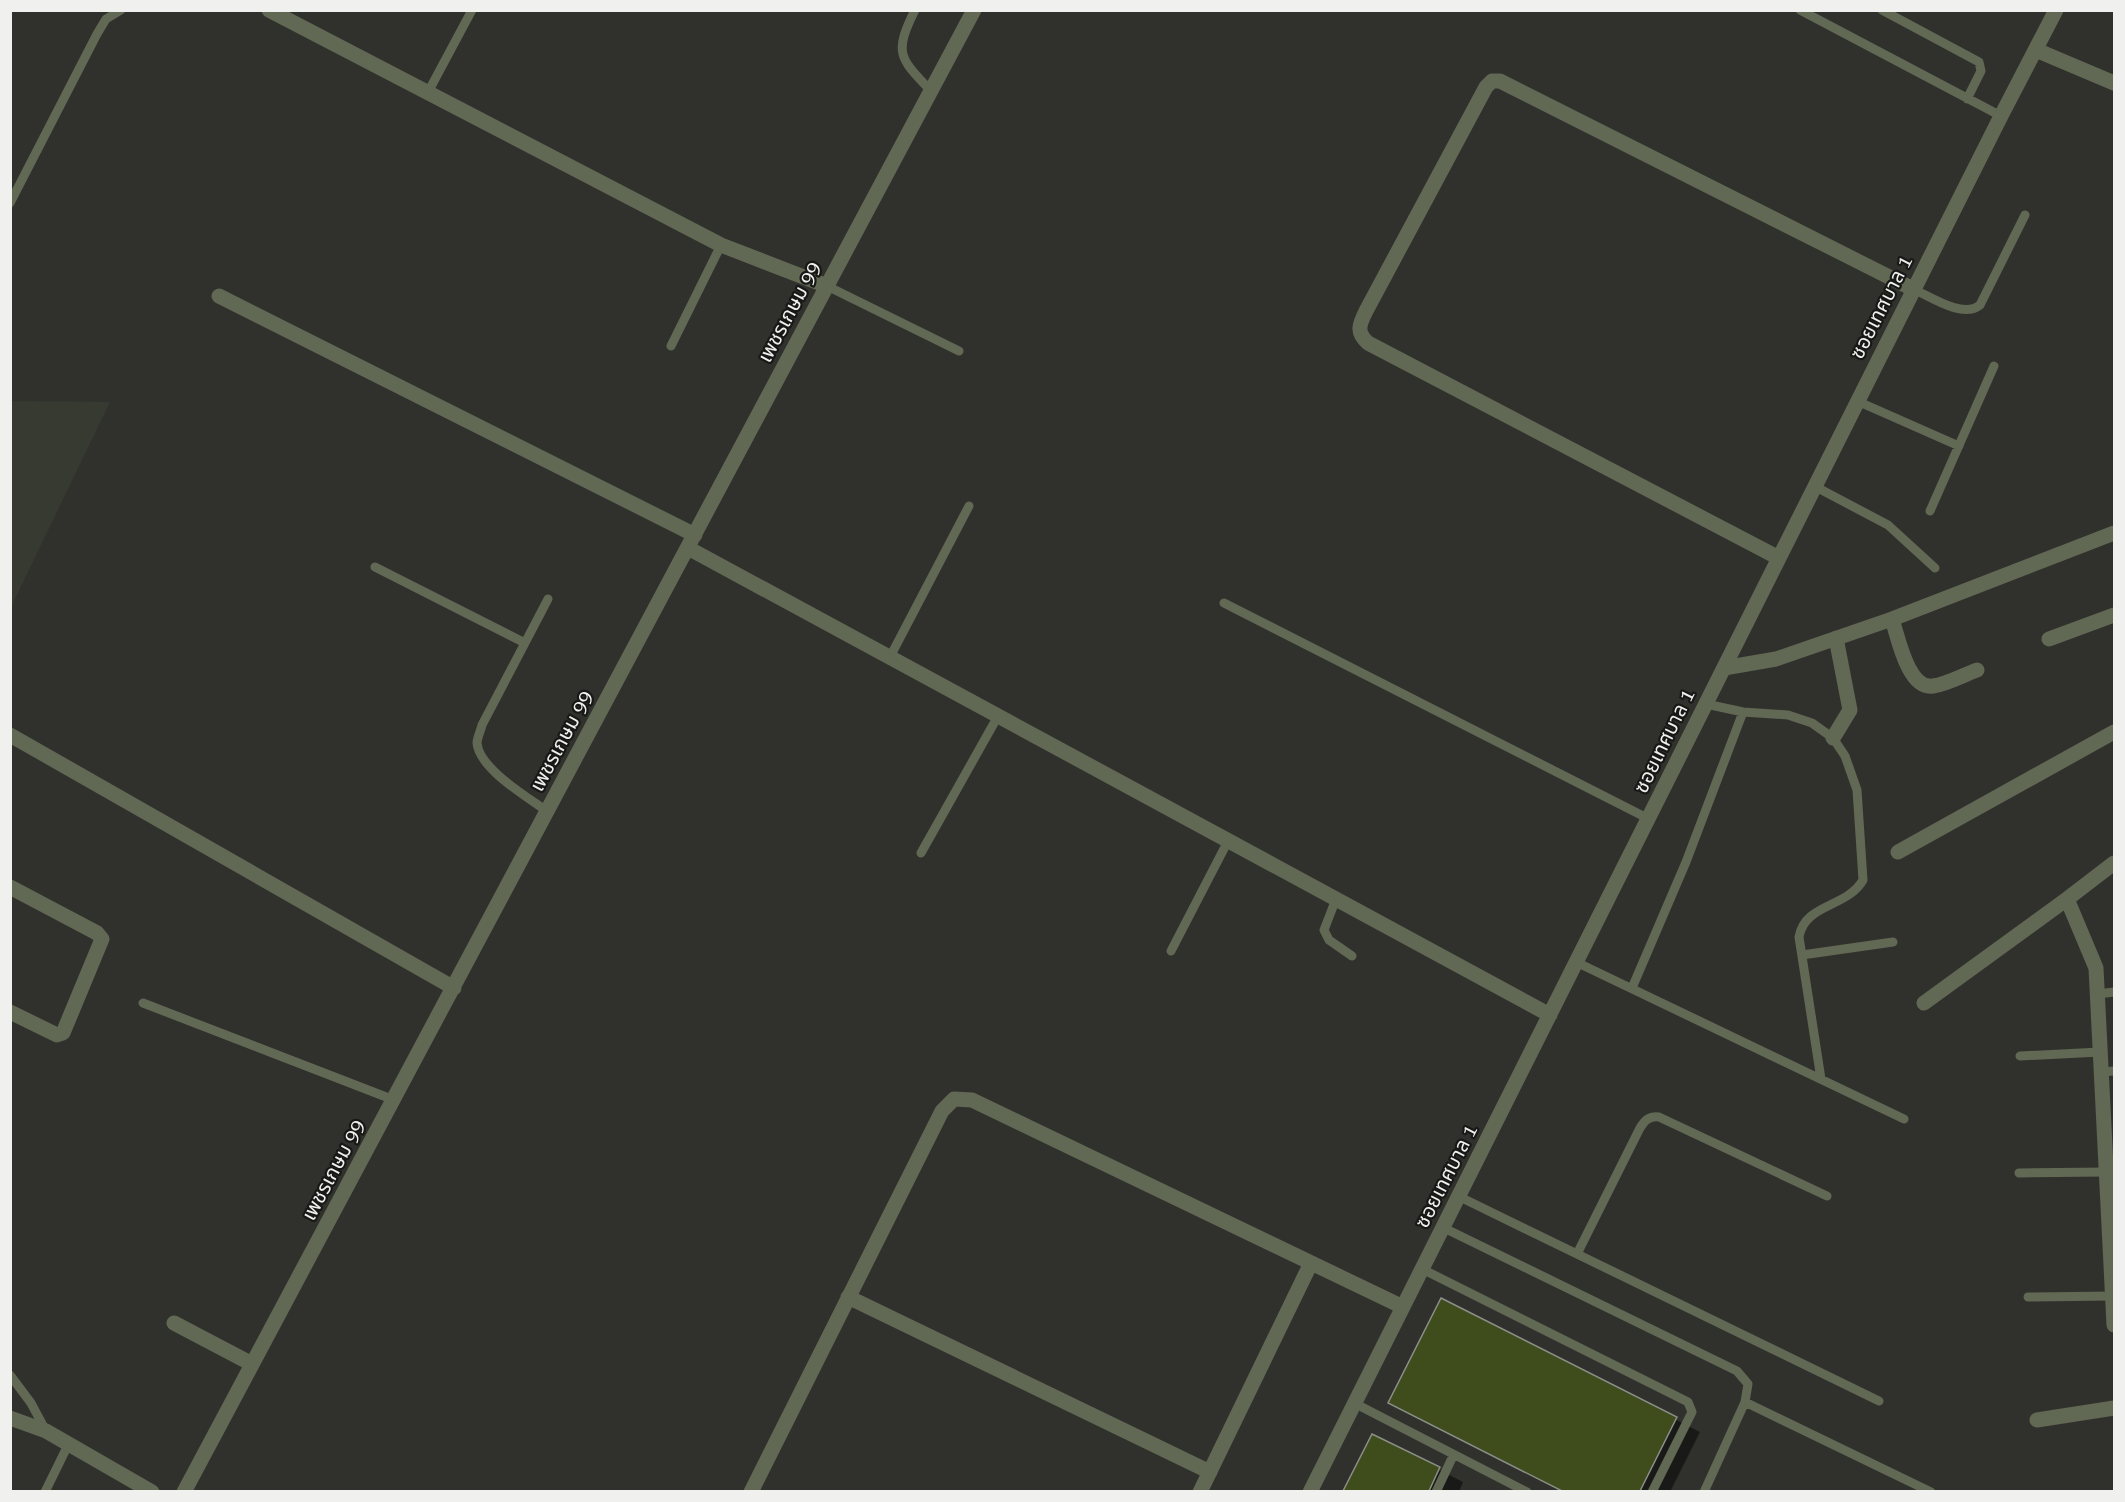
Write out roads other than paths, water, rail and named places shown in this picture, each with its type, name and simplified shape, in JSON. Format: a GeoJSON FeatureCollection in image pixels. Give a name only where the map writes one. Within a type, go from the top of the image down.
{"type":"FeatureCollection","features":[{"type":"Feature","properties":{"kind":"street"},"geometry":{"type":"LineString","coordinates":[[269,10],[721,245],[827,286]]}},
{"type":"Feature","properties":{"kind":"street","name":"เพชรเกษม 99"},"geometry":{"type":"LineString","coordinates":[[184,1491],[974,10]]}},
{"type":"Feature","properties":{"kind":"street","name":"ซอยเทศบาล 1"},"geometry":{"type":"LineString","coordinates":[[1310,1491],[1460,1197],[1913,289],[2056,10]]}},
{"type":"Feature","properties":{"kind":"street"},"geometry":{"type":"LineString","coordinates":[[2036,50],[2115,83]]}},
{"type":"Feature","properties":{"kind":"street"},"geometry":{"type":"LineString","coordinates":[[1779,558],[1368,343],[1360,335],[1359,326],[1366,311],[1486,87],[1492,81],[1500,81],[1913,289]]}},
{"type":"Feature","properties":{"kind":"street"},"geometry":{"type":"LineString","coordinates":[[219,296],[691,541],[890,657],[1550,1015]]}},
{"type":"Feature","properties":{"kind":"street"},"geometry":{"type":"LineString","coordinates":[[1724,668],[1776,659],[1836,639],[2115,533]]}},
{"type":"Feature","properties":{"kind":"street"},"geometry":{"type":"LineString","coordinates":[[2049,639],[2115,615]]}},
{"type":"Feature","properties":{"kind":"street"},"geometry":{"type":"LineString","coordinates":[[1892,619],[1913,678],[1921,685],[1932,687],[1977,670]]}},
{"type":"Feature","properties":{"kind":"street"},"geometry":{"type":"LineString","coordinates":[[1833,738],[1850,711],[1836,639]]}},
{"type":"Feature","properties":{"kind":"street"},"geometry":{"type":"LineString","coordinates":[[1898,852],[2115,732]]}},
{"type":"Feature","properties":{"kind":"street"},"geometry":{"type":"LineString","coordinates":[[10,735],[454,988]]}},
{"type":"Feature","properties":{"kind":"street"},"geometry":{"type":"LineString","coordinates":[[1924,1003],[2115,863]]}},
{"type":"Feature","properties":{"kind":"street"},"geometry":{"type":"LineString","coordinates":[[10,887],[97,933],[102,939],[63,1033],[57,1035],[10,1012]]}},
{"type":"Feature","properties":{"kind":"street"},"geometry":{"type":"LineString","coordinates":[[2067,899],[2091,953],[2098,994],[2100,1052],[2108,1072],[2110,1155],[2107,1172],[2115,1325]]}},
{"type":"Feature","properties":{"kind":"street"},"geometry":{"type":"LineString","coordinates":[[752,1491],[942,1111],[954,1099],[972,1100],[1403,1307]]}},
{"type":"Feature","properties":{"kind":"street"},"geometry":{"type":"LineString","coordinates":[[1200,1491],[1311,1263]]}},
{"type":"Feature","properties":{"kind":"street"},"geometry":{"type":"LineString","coordinates":[[848,1297],[1210,1472]]}},
{"type":"Feature","properties":{"kind":"street"},"geometry":{"type":"LineString","coordinates":[[174,1323],[252,1364]]}},
{"type":"Feature","properties":{"kind":"street"},"geometry":{"type":"LineString","coordinates":[[2037,1420],[2115,1408]]}},
{"type":"Feature","properties":{"kind":"street"},"geometry":{"type":"LineString","coordinates":[[10,1418],[46,1431],[152,1491]]}},
{"type":"Feature","properties":{"kind":"lane"},"geometry":{"type":"LineString","coordinates":[[10,203],[97,34],[106,19],[121,10]]}},
{"type":"Feature","properties":{"kind":"lane"},"geometry":{"type":"LineString","coordinates":[[427,94],[472,10]]}},
{"type":"Feature","properties":{"kind":"lane"},"geometry":{"type":"LineString","coordinates":[[915,10],[905,30],[901,51],[905,63],[931,91]]}},
{"type":"Feature","properties":{"kind":"lane"},"geometry":{"type":"LineString","coordinates":[[1800,10],[2001,116]]}},
{"type":"Feature","properties":{"kind":"lane"},"geometry":{"type":"LineString","coordinates":[[1882,10],[1979,62],[1981,71],[1967,99]]}},
{"type":"Feature","properties":{"kind":"lane"},"geometry":{"type":"LineString","coordinates":[[1913,289],[1962,310],[1973,310],[1980,304],[2025,215]]}},
{"type":"Feature","properties":{"kind":"lane"},"geometry":{"type":"LineString","coordinates":[[671,346],[721,245]]}},
{"type":"Feature","properties":{"kind":"lane"},"geometry":{"type":"LineString","coordinates":[[827,286],[959,351]]}},
{"type":"Feature","properties":{"kind":"lane"},"geometry":{"type":"LineString","coordinates":[[1930,511],[1994,366]]}},
{"type":"Feature","properties":{"kind":"lane"},"geometry":{"type":"LineString","coordinates":[[1857,401],[1959,446]]}},
{"type":"Feature","properties":{"kind":"lane"},"geometry":{"type":"LineString","coordinates":[[1816,487],[1888,525],[1935,568]]}},
{"type":"Feature","properties":{"kind":"lane"},"geometry":{"type":"LineString","coordinates":[[890,657],[969,506]]}},
{"type":"Feature","properties":{"kind":"lane"},"geometry":{"type":"LineString","coordinates":[[375,567],[525,643]]}},
{"type":"Feature","properties":{"kind":"lane"},"geometry":{"type":"LineString","coordinates":[[548,599],[482,724],[477,744],[484,759],[495,773],[548,812]]}},
{"type":"Feature","properties":{"kind":"lane"},"geometry":{"type":"LineString","coordinates":[[1224,603],[1649,819]]}},
{"type":"Feature","properties":{"kind":"lane"},"geometry":{"type":"LineString","coordinates":[[1706,704],[1743,712],[1788,715],[1812,723],[1833,738],[1845,756],[1857,790],[1863,880],[1849,896],[1809,916],[1802,925],[1799,937],[1821,1079]]}},
{"type":"Feature","properties":{"kind":"lane"},"geometry":{"type":"LineString","coordinates":[[1632,988],[1686,862],[1743,712]]}},
{"type":"Feature","properties":{"kind":"lane"},"geometry":{"type":"LineString","coordinates":[[921,853],[998,716]]}},
{"type":"Feature","properties":{"kind":"lane"},"geometry":{"type":"LineString","coordinates":[[1171,951],[1228,841]]}},
{"type":"Feature","properties":{"kind":"lane"},"geometry":{"type":"LineString","coordinates":[[1336,899],[1324,930],[1329,940],[1352,956]]}},
{"type":"Feature","properties":{"kind":"lane"},"geometry":{"type":"LineString","coordinates":[[1802,955],[1893,942]]}},
{"type":"Feature","properties":{"kind":"lane"},"geometry":{"type":"LineString","coordinates":[[1576,962],[1904,1119]]}},
{"type":"Feature","properties":{"kind":"lane"},"geometry":{"type":"LineString","coordinates":[[2098,994],[2115,992]]}},
{"type":"Feature","properties":{"kind":"lane"},"geometry":{"type":"LineString","coordinates":[[143,1003],[394,1100]]}},
{"type":"Feature","properties":{"kind":"lane"},"geometry":{"type":"LineString","coordinates":[[2020,1056],[2100,1052]]}},
{"type":"Feature","properties":{"kind":"lane"},"geometry":{"type":"LineString","coordinates":[[1577,1254],[1640,1128],[1644,1121],[1652,1116],[1659,1117],[1827,1196]]}},
{"type":"Feature","properties":{"kind":"lane"},"geometry":{"type":"LineString","coordinates":[[2019,1173],[2107,1172]]}},
{"type":"Feature","properties":{"kind":"lane"},"geometry":{"type":"LineString","coordinates":[[1460,1197],[1879,1401]]}},
{"type":"Feature","properties":{"kind":"lane"},"geometry":{"type":"LineString","coordinates":[[1444,1228],[1737,1371],[1748,1384],[1745,1402],[1708,1490]]}},
{"type":"Feature","properties":{"kind":"lane"},"geometry":{"type":"LineString","coordinates":[[1422,1269],[1688,1402],[1692,1412],[1653,1491]]}},
{"type":"Feature","properties":{"kind":"lane"},"geometry":{"type":"LineString","coordinates":[[2028,1297],[2113,1296]]}},
{"type":"Feature","properties":{"kind":"lane"},"geometry":{"type":"LineString","coordinates":[[10,1375],[31,1403],[46,1431]]}},
{"type":"Feature","properties":{"kind":"lane"},"geometry":{"type":"LineString","coordinates":[[1745,1402],[1932,1491]]}},
{"type":"Feature","properties":{"kind":"lane"},"geometry":{"type":"LineString","coordinates":[[1354,1403],[1509,1488],[1527,1491]]}},
{"type":"Feature","properties":{"kind":"lane"},"geometry":{"type":"LineString","coordinates":[[45,1491],[69,1443]]}},
{"type":"Feature","properties":{"kind":"lane"},"geometry":{"type":"LineString","coordinates":[[1436,1491],[1453,1456]]}}]}
